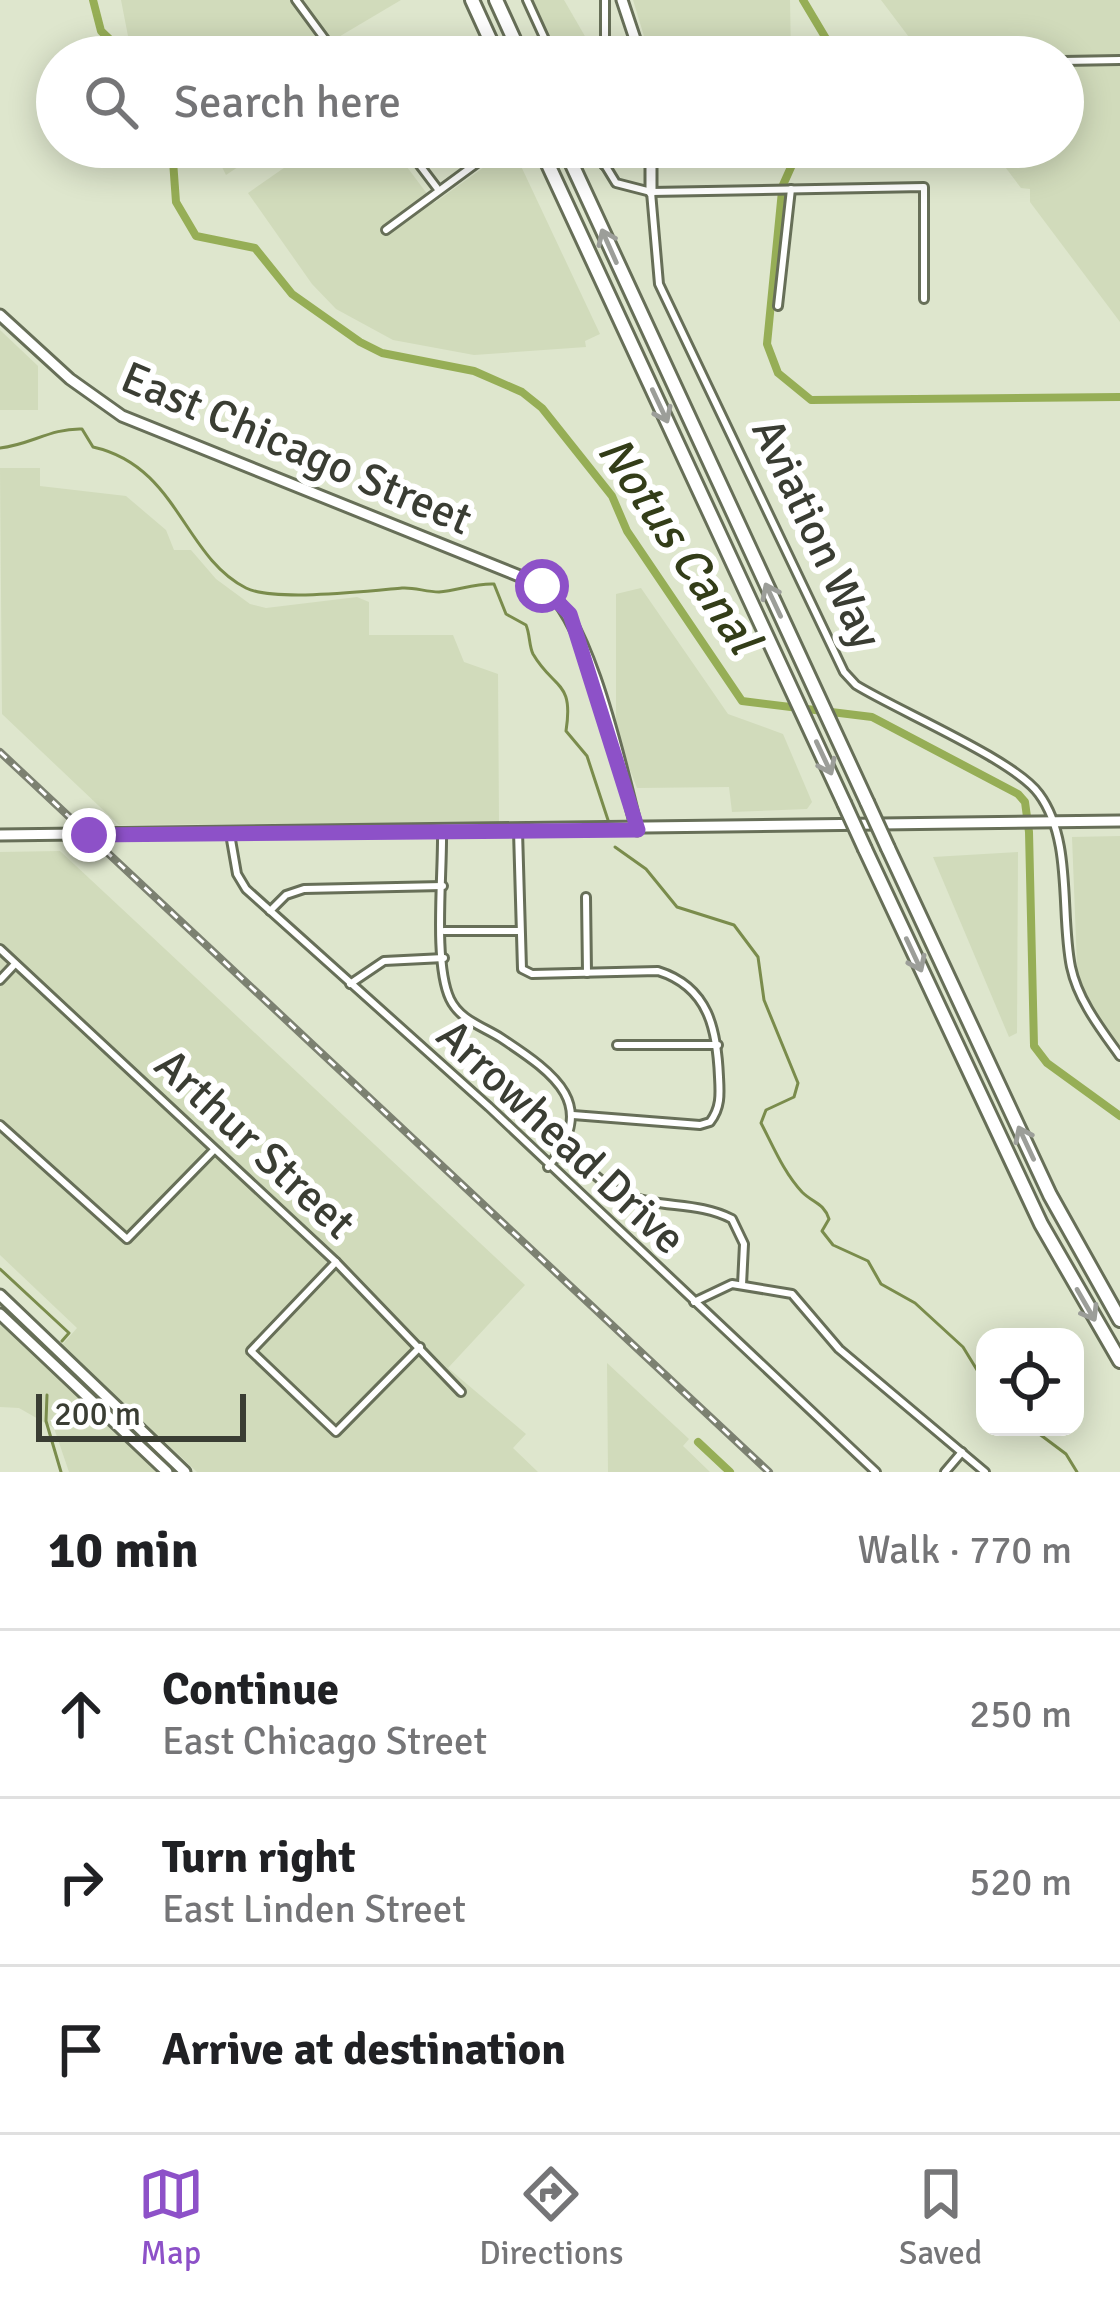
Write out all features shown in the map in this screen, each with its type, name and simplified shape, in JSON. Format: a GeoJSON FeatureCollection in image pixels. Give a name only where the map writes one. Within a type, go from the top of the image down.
{"type":"FeatureCollection","features":[{"type":"Feature","properties":{"kind":"highway"},"geometry":{"type":"LineString","coordinates":[[472,0],[488,36]]}},
{"type":"Feature","properties":{"kind":"highway"},"geometry":{"type":"LineString","coordinates":[[496,0],[512,36]]}},
{"type":"Feature","properties":{"kind":"highway"},"geometry":{"type":"LineString","coordinates":[[550,168],[1041,1224],[1120,1361]]}},
{"type":"Feature","properties":{"kind":"highway"},"geometry":{"type":"LineString","coordinates":[[574,168],[1050,1195],[1120,1320]]}},
{"type":"Feature","properties":{"kind":"main road"},"geometry":{"type":"LineString","coordinates":[[623,3],[633,36]]}},
{"type":"Feature","properties":{"kind":"main road","name":"Aviation Way"},"geometry":{"type":"LineString","coordinates":[[651,168],[651,192]]}},
{"type":"Feature","properties":{"kind":"main road","name":"East Chicago Street"},"geometry":{"type":"LineString","coordinates":[[0,315],[70,379],[122,416],[528,580],[557,597],[570,614],[584,649],[638,830]]}},
{"type":"Feature","properties":{"kind":"main road"},"geometry":{"type":"LineString","coordinates":[[0,835],[1120,821]]}},
{"type":"Feature","properties":{"kind":"main road"},"geometry":{"type":"LineString","coordinates":[[0,1295],[184,1472]]}},
{"type":"Feature","properties":{"kind":"main road"},"geometry":{"type":"LineString","coordinates":[[0,1314],[166,1472]]}},
{"type":"Feature","properties":{"kind":"street"},"geometry":{"type":"LineString","coordinates":[[296,0],[323,36]]}},
{"type":"Feature","properties":{"kind":"street"},"geometry":{"type":"LineString","coordinates":[[527,0],[543,36]]}},
{"type":"Feature","properties":{"kind":"street"},"geometry":{"type":"LineString","coordinates":[[604,0],[605,36]]}},
{"type":"Feature","properties":{"kind":"street"},"geometry":{"type":"LineString","coordinates":[[605,13],[623,3]]}},
{"type":"Feature","properties":{"kind":"street"},"geometry":{"type":"LineString","coordinates":[[1084,61],[1120,60]]}},
{"type":"Feature","properties":{"kind":"street"},"geometry":{"type":"LineString","coordinates":[[422,168],[437,188]]}},
{"type":"Feature","properties":{"kind":"street"},"geometry":{"type":"LineString","coordinates":[[386,230],[467,168]]}},
{"type":"Feature","properties":{"kind":"street"},"geometry":{"type":"LineString","coordinates":[[604,169],[616,183],[651,192],[924,187],[924,299]]}},
{"type":"Feature","properties":{"kind":"street"},"geometry":{"type":"LineString","coordinates":[[778,306],[790,189]]}},
{"type":"Feature","properties":{"kind":"street","name":"Aviation Way"},"geometry":{"type":"LineString","coordinates":[[651,192],[659,284],[844,672],[878,699],[1022,778],[1041,796],[1052,823],[1072,969],[1082,998],[1120,1055]]}},
{"type":"Feature","properties":{"kind":"street"},"geometry":{"type":"LineString","coordinates":[[442,831],[444,958],[453,1004],[554,1082],[573,1115],[566,1146],[548,1167]]}},
{"type":"Feature","properties":{"kind":"street"},"geometry":{"type":"LineString","coordinates":[[518,831],[522,969],[532,974],[658,971],[674,976],[708,1010],[718,1045],[720,1100],[710,1122],[700,1126],[573,1115]]}},
{"type":"Feature","properties":{"kind":"street","name":"Arrowhead Drive"},"geometry":{"type":"LineString","coordinates":[[230,834],[237,874],[270,911],[876,1472]]}},
{"type":"Feature","properties":{"kind":"street"},"geometry":{"type":"LineString","coordinates":[[270,911],[304,889],[443,886]]}},
{"type":"Feature","properties":{"kind":"street"},"geometry":{"type":"LineString","coordinates":[[586,897],[587,973]]}},
{"type":"Feature","properties":{"kind":"street"},"geometry":{"type":"LineString","coordinates":[[444,931],[518,931]]}},
{"type":"Feature","properties":{"kind":"street","name":"Arthur Street"},"geometry":{"type":"LineString","coordinates":[[0,949],[336,1262],[461,1392]]}},
{"type":"Feature","properties":{"kind":"street"},"geometry":{"type":"LineString","coordinates":[[350,984],[384,961],[444,958]]}},
{"type":"Feature","properties":{"kind":"street"},"geometry":{"type":"LineString","coordinates":[[0,980],[15,964]]}},
{"type":"Feature","properties":{"kind":"street"},"geometry":{"type":"LineString","coordinates":[[617,1045],[718,1045]]}},
{"type":"Feature","properties":{"kind":"street"},"geometry":{"type":"LineString","coordinates":[[0,1125],[128,1239],[213,1151]]}},
{"type":"Feature","properties":{"kind":"street"},"geometry":{"type":"LineString","coordinates":[[566,1146],[608,1186],[629,1197],[696,1204],[732,1220],[744,1244],[742,1285]]}},
{"type":"Feature","properties":{"kind":"street"},"geometry":{"type":"LineString","coordinates":[[336,1262],[250,1351],[336,1432],[420,1347]]}},
{"type":"Feature","properties":{"kind":"street"},"geometry":{"type":"LineString","coordinates":[[694,1302],[717,1286],[742,1285],[792,1294],[839,1349],[985,1472]]}},
{"type":"Feature","properties":{"kind":"street"},"geometry":{"type":"LineString","coordinates":[[945,1472],[962,1451]]}},
{"type":"Feature","properties":{"kind":"shaded area"},"geometry":{"type":"Polygon","coordinates":[[[121,0],[401,0],[340,36],[128,36],[121,0]]]}},
{"type":"Feature","properties":{"kind":"shaded area"},"geometry":{"type":"Polygon","coordinates":[[[531,0],[564,0],[585,36],[547,36],[531,0]]]}},
{"type":"Feature","properties":{"kind":"shaded area"},"geometry":{"type":"Polygon","coordinates":[[[633,0],[790,0],[791,36],[644,36],[633,0]]]}},
{"type":"Feature","properties":{"kind":"shaded area"},"geometry":{"type":"Polygon","coordinates":[[[881,0],[1120,0],[1120,322],[1030,202],[1030,189],[1021,188],[1006,168],[1084,168],[1084,36],[908,36],[881,0]]]}},
{"type":"Feature","properties":{"kind":"shaded area"},"geometry":{"type":"Polygon","coordinates":[[[284,168],[408,168],[434,203],[483,168],[522,168],[600,334],[585,341],[586,347],[474,355],[393,340],[336,309],[312,284],[248,193],[284,168]]]}},
{"type":"Feature","properties":{"kind":"shaded area"},"geometry":{"type":"Polygon","coordinates":[[[0,330],[38,366],[38,410],[0,410],[0,330]]]}},
{"type":"Feature","properties":{"kind":"shaded area"},"geometry":{"type":"Polygon","coordinates":[[[0,468],[40,468],[40,486],[126,496],[166,530],[174,550],[191,550],[216,579],[250,604],[266,608],[357,597],[369,602],[369,635],[453,635],[464,662],[498,674],[499,822],[119,825],[2,714],[0,468]]]}},
{"type":"Feature","properties":{"kind":"shaded area"},"geometry":{"type":"Polygon","coordinates":[[[641,588],[728,714],[783,734],[812,802],[807,809],[732,812],[729,787],[637,788],[616,733],[616,594],[641,588]]]}},
{"type":"Feature","properties":{"kind":"shaded area"},"geometry":{"type":"Polygon","coordinates":[[[1120,836],[1120,1055],[1078,991],[1072,837],[1120,836]]]}},
{"type":"Feature","properties":{"kind":"shaded area"},"geometry":{"type":"Polygon","coordinates":[[[60,851],[525,1285],[448,1368],[526,1434],[513,1448],[538,1472],[197,1472],[62,1345],[77,1328],[0,1255],[0,852],[60,851]]]}},
{"type":"Feature","properties":{"kind":"shaded area"},"geometry":{"type":"Polygon","coordinates":[[[1018,852],[1017,1033],[1009,1037],[933,857],[1018,852]]]}},
{"type":"Feature","properties":{"kind":"shaded area"},"geometry":{"type":"Polygon","coordinates":[[[0,1322],[156,1472],[69,1472],[54,1428],[19,1408],[0,1407],[0,1322]]]}},
{"type":"Feature","properties":{"kind":"shaded area"},"geometry":{"type":"Polygon","coordinates":[[[607,1363],[689,1439],[683,1446],[710,1472],[608,1472],[607,1363]]]}},
{"type":"Feature","properties":{"kind":"waterway","name":"Notus Canal"},"geometry":{"type":"LineString","coordinates":[[93,0],[106,36]]}},
{"type":"Feature","properties":{"kind":"waterway"},"geometry":{"type":"LineString","coordinates":[[803,0],[824,36]]}},
{"type":"Feature","properties":{"kind":"waterway","name":"Notus Canal"},"geometry":{"type":"LineString","coordinates":[[174,168],[176,202],[196,236],[255,248],[292,294],[382,353],[474,371],[522,392],[542,408],[612,496],[627,531],[742,701],[872,717],[1018,794],[1025,802],[1029,832],[1034,1046],[1047,1063],[1120,1116]]}},
{"type":"Feature","properties":{"kind":"waterway"},"geometry":{"type":"LineString","coordinates":[[783,185],[791,168]]}},
{"type":"Feature","properties":{"kind":"waterway"},"geometry":{"type":"LineString","coordinates":[[782,191],[767,344],[778,373],[811,400],[1120,397]]}},
{"type":"Feature","properties":{"kind":"waterway"},"geometry":{"type":"LineString","coordinates":[[0,448],[82,429],[93,447],[121,457],[144,473],[225,574],[259,592],[322,594],[407,588],[439,592],[494,584],[506,614],[526,625],[533,654],[565,694],[566,731],[587,756],[608,820]]}},
{"type":"Feature","properties":{"kind":"waterway"},"geometry":{"type":"LineString","coordinates":[[615,847],[646,869],[677,907],[734,925],[758,957],[764,1000],[798,1083],[794,1097],[766,1110],[761,1123],[779,1159],[802,1192],[827,1214],[822,1231],[833,1245],[868,1261],[881,1284],[915,1303],[963,1347],[976,1368]]}},
{"type":"Feature","properties":{"kind":"waterway"},"geometry":{"type":"LineString","coordinates":[[0,1269],[69,1333],[62,1341]]}},
{"type":"Feature","properties":{"kind":"waterway"},"geometry":{"type":"LineString","coordinates":[[47,1395],[46,1421],[61,1472]]}},
{"type":"Feature","properties":{"kind":"waterway"},"geometry":{"type":"LineString","coordinates":[[1042,1436],[1066,1454],[1077,1472]]}},
{"type":"Feature","properties":{"kind":"waterway"},"geometry":{"type":"LineString","coordinates":[[698,1442],[730,1472]]}},
{"type":"Feature","properties":{"kind":"railway"},"geometry":{"type":"LineString","coordinates":[[0,752],[769,1472]]}},
{"type":"Feature","properties":{"kind":"route"},"geometry":{"type":"LineString","coordinates":[[89,835],[638,830],[584,649],[570,614],[542,586]]}}]}
